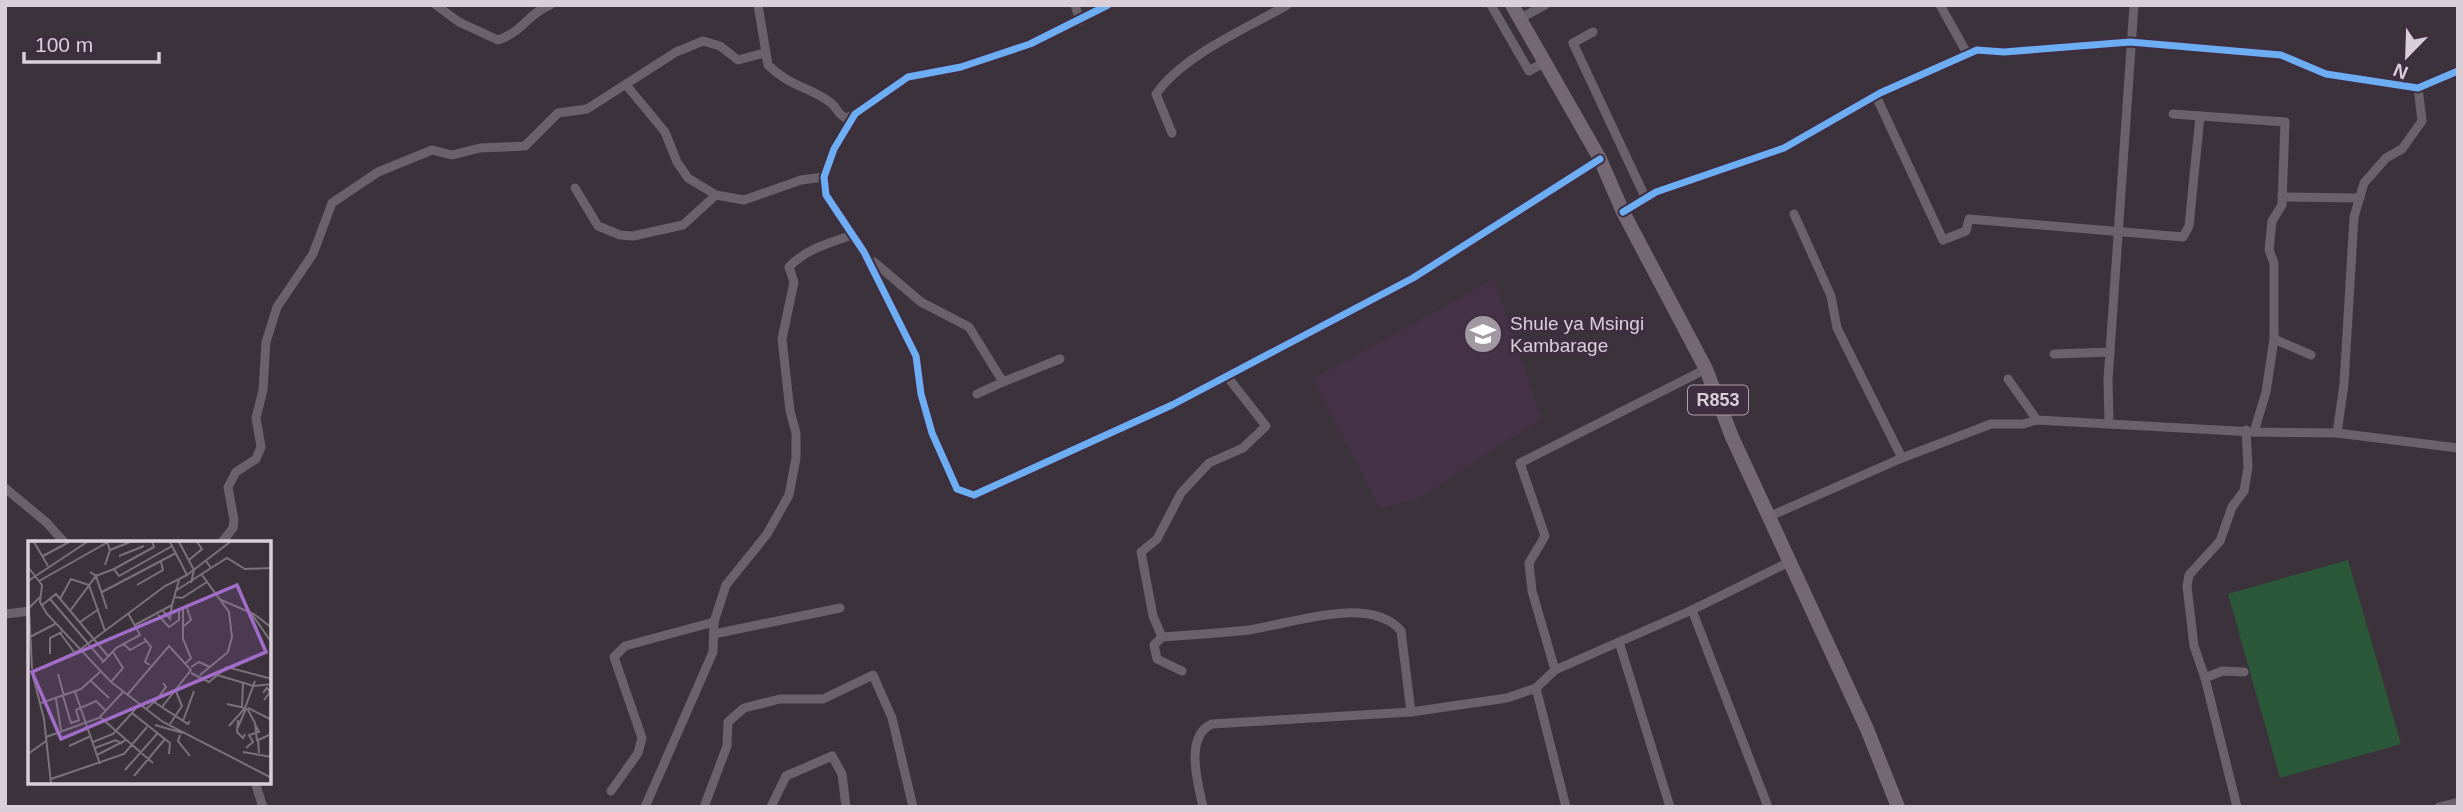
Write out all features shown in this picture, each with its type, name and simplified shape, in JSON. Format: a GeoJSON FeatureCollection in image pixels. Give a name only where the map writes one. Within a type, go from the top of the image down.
{"type":"FeatureCollection","features":[{"type":"Feature","properties":{"kind":"main road","name":"R853"},"geometry":{"type":"LineString","coordinates":[[1511,5],[1600,159],[1623,212],[1706,369],[1768,517],[1791,561],[1898,807]]}},
{"type":"Feature","properties":{"kind":"street"},"geometry":{"type":"LineString","coordinates":[[436,5],[458,22],[498,40],[515,34],[537,10],[550,5]]}},
{"type":"Feature","properties":{"kind":"street"},"geometry":{"type":"LineString","coordinates":[[758,5],[768,65],[785,80],[832,104],[841,116],[846,118],[908,77],[961,67],[1030,44],[1108,5]]}},
{"type":"Feature","properties":{"kind":"street"},"geometry":{"type":"LineString","coordinates":[[1075,5],[1080,21]]}},
{"type":"Feature","properties":{"kind":"street"},"geometry":{"type":"LineString","coordinates":[[1172,132],[1156,94],[1164,82],[1214,46],[1287,5]]}},
{"type":"Feature","properties":{"kind":"street"},"geometry":{"type":"LineString","coordinates":[[1491,5],[1529,71],[1543,63]]}},
{"type":"Feature","properties":{"kind":"street"},"geometry":{"type":"LineString","coordinates":[[1519,19],[1545,5]]}},
{"type":"Feature","properties":{"kind":"street"},"geometry":{"type":"LineString","coordinates":[[1940,5],[1968,55]]}},
{"type":"Feature","properties":{"kind":"street"},"geometry":{"type":"LineString","coordinates":[[2109,423],[2110,352],[2121,230],[2133,5]]}},
{"type":"Feature","properties":{"kind":"street"},"geometry":{"type":"LineString","coordinates":[[1593,33],[1573,43],[1646,199]]}},
{"type":"Feature","properties":{"kind":"street"},"geometry":{"type":"LineString","coordinates":[[223,541],[233,528],[234,520],[228,487],[236,472],[256,459],[261,447],[256,418],[263,390],[266,342],[277,307],[313,254],[332,203],[378,172],[432,149],[452,156],[480,148],[525,146],[558,114],[587,109],[676,52],[703,41],[720,46],[738,60],[764,53]]}},
{"type":"Feature","properties":{"kind":"street"},"geometry":{"type":"LineString","coordinates":[[1623,212],[1656,192],[1784,148],[1876,96],[1977,50],[2004,52],[2130,42],[2281,55],[2326,74],[2418,88],[2458,71]]}},
{"type":"Feature","properties":{"kind":"street"},"geometry":{"type":"LineString","coordinates":[[626,86],[665,132],[677,162],[688,178],[716,195],[744,200],[801,180],[824,177]]}},
{"type":"Feature","properties":{"kind":"street"},"geometry":{"type":"LineString","coordinates":[[2337,433],[2344,384],[2354,217],[2364,183],[2386,158],[2402,149],[2423,121],[2418,88]]}},
{"type":"Feature","properties":{"kind":"street"},"geometry":{"type":"LineString","coordinates":[[1876,96],[1943,240],[1966,231],[1969,219],[2183,237],[2189,226],[2200,116]]}},
{"type":"Feature","properties":{"kind":"street"},"geometry":{"type":"LineString","coordinates":[[855,114],[834,149],[824,177],[826,195],[867,261],[916,356],[921,394],[947,469],[957,489],[974,495],[1172,405],[1413,278],[1600,159]]}},
{"type":"Feature","properties":{"kind":"street"},"geometry":{"type":"LineString","coordinates":[[2173,114],[2285,122],[2282,205],[2272,221],[2269,250],[2274,263],[2274,339],[2266,393],[2250,431],[2244,491],[2232,507],[2220,541],[2189,575],[2187,586],[2194,646],[2205,678],[2237,807]]}},
{"type":"Feature","properties":{"kind":"street"},"geometry":{"type":"LineString","coordinates":[[575,188],[598,226],[620,235],[633,236],[683,225],[716,195]]}},
{"type":"Feature","properties":{"kind":"street"},"geometry":{"type":"LineString","coordinates":[[2282,197],[2360,198]]}},
{"type":"Feature","properties":{"kind":"street"},"geometry":{"type":"LineString","coordinates":[[1794,215],[1831,296],[1837,328],[1902,458]]}},
{"type":"Feature","properties":{"kind":"street"},"geometry":{"type":"LineString","coordinates":[[645,807],[713,652],[714,622],[726,585],[767,534],[789,495],[796,458],[796,433],[790,411],[782,339],[794,282],[789,267],[799,257],[817,247],[852,235]]}},
{"type":"Feature","properties":{"kind":"street"},"geometry":{"type":"LineString","coordinates":[[867,261],[874,262],[921,302],[969,327],[1003,382]]}},
{"type":"Feature","properties":{"kind":"street"},"geometry":{"type":"LineString","coordinates":[[2274,339],[2311,355]]}},
{"type":"Feature","properties":{"kind":"street"},"geometry":{"type":"LineString","coordinates":[[2054,354],[2110,352]]}},
{"type":"Feature","properties":{"kind":"street"},"geometry":{"type":"LineString","coordinates":[[977,394],[1060,359]]}},
{"type":"Feature","properties":{"kind":"street"},"geometry":{"type":"LineString","coordinates":[[1555,670],[1532,590],[1529,563],[1545,536],[1520,463],[1706,369]]}},
{"type":"Feature","properties":{"kind":"street"},"geometry":{"type":"LineString","coordinates":[[1162,637],[1153,616],[1141,552],[1157,539],[1181,493],[1209,463],[1243,448],[1266,426],[1226,375]]}},
{"type":"Feature","properties":{"kind":"street"},"geometry":{"type":"LineString","coordinates":[[2008,379],[2037,419]]}},
{"type":"Feature","properties":{"kind":"street"},"geometry":{"type":"LineString","coordinates":[[1768,517],[1902,458],[1990,424],[2023,424],[2037,419],[2337,433],[2458,448]]}},
{"type":"Feature","properties":{"kind":"street"},"geometry":{"type":"LineString","coordinates":[[5,488],[46,522],[63,541]]}},
{"type":"Feature","properties":{"kind":"street"},"geometry":{"type":"LineString","coordinates":[[1203,807],[1195,766],[1200,734],[1205,726],[1212,723],[1411,712],[1507,698],[1536,688],[1555,670],[1692,610],[1791,561]]}},
{"type":"Feature","properties":{"kind":"street"},"geometry":{"type":"LineString","coordinates":[[714,634],[840,608]]}},
{"type":"Feature","properties":{"kind":"street"},"geometry":{"type":"LineString","coordinates":[[1692,610],[1713,671],[1769,807]]}},
{"type":"Feature","properties":{"kind":"street"},"geometry":{"type":"LineString","coordinates":[[5,614],[28,611]]}},
{"type":"Feature","properties":{"kind":"street"},"geometry":{"type":"LineString","coordinates":[[1182,671],[1157,659],[1154,645],[1162,637],[1251,629],[1324,615],[1376,614],[1385,617],[1401,631],[1411,712]]}},
{"type":"Feature","properties":{"kind":"street"},"geometry":{"type":"LineString","coordinates":[[611,791],[638,753],[642,738],[614,657],[625,646],[714,622]]}},
{"type":"Feature","properties":{"kind":"street"},"geometry":{"type":"LineString","coordinates":[[1619,642],[1670,807]]}},
{"type":"Feature","properties":{"kind":"street"},"geometry":{"type":"LineString","coordinates":[[2205,678],[2222,671],[2244,672]]}},
{"type":"Feature","properties":{"kind":"street"},"geometry":{"type":"LineString","coordinates":[[704,807],[727,746],[729,722],[744,708],[780,699],[823,699],[873,675],[892,718],[913,807]]}},
{"type":"Feature","properties":{"kind":"street"},"geometry":{"type":"LineString","coordinates":[[1536,688],[1566,807]]}},
{"type":"Feature","properties":{"kind":"street"},"geometry":{"type":"LineString","coordinates":[[771,807],[786,776],[832,756],[842,774],[846,807]]}},
{"type":"Feature","properties":{"kind":"street"},"geometry":{"type":"LineString","coordinates":[[256,784],[263,807]]}},
{"type":"Feature","properties":{"kind":"street"},"geometry":{"type":"LineString","coordinates":[[2439,807],[2456,802]]}},
{"type":"Feature","properties":{"kind":"shaded area"},"geometry":{"type":"Polygon","coordinates":[[[1494,279],[1541,419],[1419,498],[1380,508],[1313,379],[1494,279]]]}},
{"type":"Feature","properties":{"kind":"green space"},"geometry":{"type":"Polygon","coordinates":[[[2348,560],[2401,744],[2280,778],[2228,594],[2348,560]]]}},
{"type":"Feature","properties":{"kind":"cycle path"},"geometry":{"type":"LineString","coordinates":[[1108,5],[1030,44],[961,67],[908,77],[855,114],[834,149],[824,177],[826,195],[864,252],[916,356],[921,394],[932,433],[957,489],[974,495],[1172,405],[1413,278],[1600,159]]}},
{"type":"Feature","properties":{"kind":"cycle path"},"geometry":{"type":"LineString","coordinates":[[1623,212],[1656,192],[1784,148],[1880,93],[1977,50],[2004,52],[2130,42],[2281,55],[2326,74],[2418,88],[2458,71]]}},
{"type":"Feature","properties":{"kind":"place","name":"Shule ya Msingi Kambarage"},"geometry":{"type":"Point","coordinates":[1483,334]}}]}
